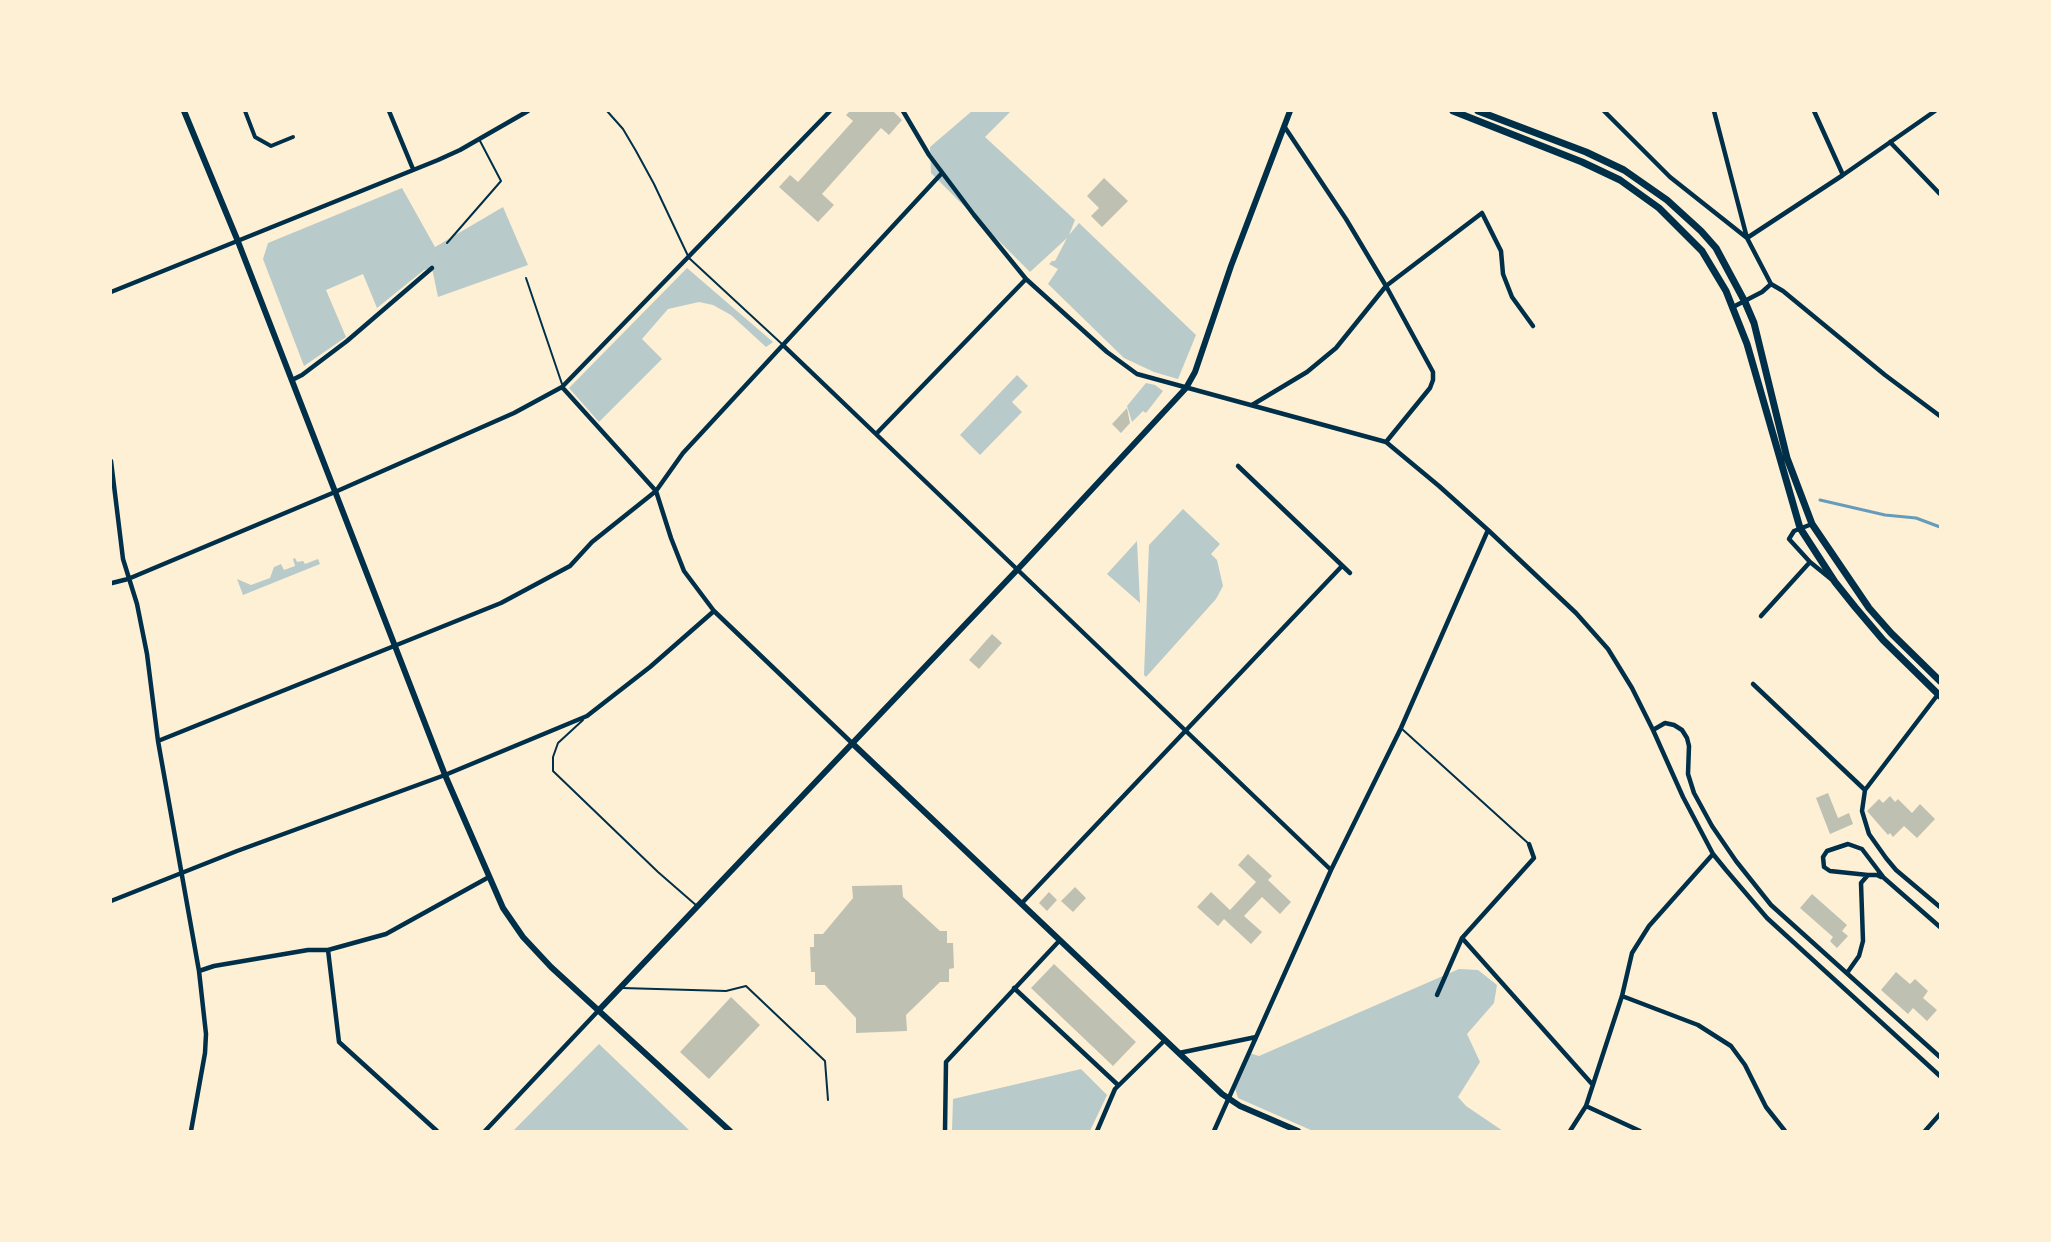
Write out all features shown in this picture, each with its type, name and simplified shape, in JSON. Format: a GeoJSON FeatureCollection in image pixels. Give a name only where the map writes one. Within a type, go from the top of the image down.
{"type":"FeatureCollection","features":[{"type":"Feature","properties":{"kind":"main road"},"geometry":{"type":"LineString","coordinates":[[1453,111],[1582,162],[1620,180],[1652,201],[1692,239],[1712,265],[1733,307],[1747,344],[1800,528],[1835,582],[1883,640],[1939,694]]}},
{"type":"Feature","properties":{"kind":"main road"},"geometry":{"type":"LineString","coordinates":[[1478,111],[1586,152],[1624,170],[1654,190],[1701,231],[1716,248],[1754,323],[1787,458],[1812,524],[1869,608],[1940,681]]}},
{"type":"Feature","properties":{"kind":"street"},"geometry":{"type":"LineString","coordinates":[[184,111],[292,380],[444,775],[503,908],[523,936],[550,967],[730,1131]]}},
{"type":"Feature","properties":{"kind":"street"},"geometry":{"type":"LineString","coordinates":[[245,111],[255,137],[271,146],[292,137]]}},
{"type":"Feature","properties":{"kind":"street"},"geometry":{"type":"LineString","coordinates":[[389,111],[413,169]]}},
{"type":"Feature","properties":{"kind":"street"},"geometry":{"type":"LineString","coordinates":[[111,292],[438,160],[528,111]]}},
{"type":"Feature","properties":{"kind":"street"},"geometry":{"type":"LineString","coordinates":[[112,583],[128,579],[335,492],[514,414],[562,387],[830,111]]}},
{"type":"Feature","properties":{"kind":"street"},"geometry":{"type":"LineString","coordinates":[[903,111],[921,143],[942,173],[1026,279],[1107,352],[1137,374],[1386,442],[1488,530],[1576,613],[1608,649],[1632,688],[1683,797],[1713,854],[1767,918],[1940,1076]]}},
{"type":"Feature","properties":{"kind":"street"},"geometry":{"type":"LineString","coordinates":[[485,1131],[618,988],[853,744],[1186,388],[1195,372],[1231,266],[1290,111]]}},
{"type":"Feature","properties":{"kind":"street"},"geometry":{"type":"LineString","coordinates":[[1605,111],[1670,177],[1747,238]]}},
{"type":"Feature","properties":{"kind":"street"},"geometry":{"type":"LineString","coordinates":[[1714,111],[1747,238],[1771,284],[1783,291],[1885,375],[1940,416]]}},
{"type":"Feature","properties":{"kind":"street"},"geometry":{"type":"LineString","coordinates":[[1814,111],[1843,175]]}},
{"type":"Feature","properties":{"kind":"street"},"geometry":{"type":"LineString","coordinates":[[1747,238],[1935,111]]}},
{"type":"Feature","properties":{"kind":"street"},"geometry":{"type":"LineString","coordinates":[[1284,126],[1346,219],[1430,364],[1433,380],[1430,387],[1386,442]]}},
{"type":"Feature","properties":{"kind":"street"},"geometry":{"type":"LineString","coordinates":[[1890,142],[1940,194]]}},
{"type":"Feature","properties":{"kind":"street"},"geometry":{"type":"LineString","coordinates":[[158,741],[501,603],[570,566],[592,543],[656,491],[683,453],[942,173]]}},
{"type":"Feature","properties":{"kind":"street"},"geometry":{"type":"LineString","coordinates":[[1252,405],[1307,372],[1336,348],[1386,286],[1482,213],[1501,251],[1503,274],[1512,297],[1533,326]]}},
{"type":"Feature","properties":{"kind":"street"},"geometry":{"type":"LineString","coordinates":[[292,380],[346,342],[432,268]]}},
{"type":"Feature","properties":{"kind":"street"},"geometry":{"type":"LineString","coordinates":[[876,434],[1026,279]]}},
{"type":"Feature","properties":{"kind":"street"},"geometry":{"type":"LineString","coordinates":[[1733,307],[1762,292],[1771,284]]}},
{"type":"Feature","properties":{"kind":"street"},"geometry":{"type":"LineString","coordinates":[[784,346],[1184,732],[1331,870]]}},
{"type":"Feature","properties":{"kind":"street"},"geometry":{"type":"LineString","coordinates":[[562,387],[656,491],[684,571],[714,611],[1228,1099],[1298,1131]]}},
{"type":"Feature","properties":{"kind":"street"},"geometry":{"type":"LineString","coordinates":[[111,461],[123,559],[147,654],[158,741],[199,971],[206,1053],[191,1131]]}},
{"type":"Feature","properties":{"kind":"street"},"geometry":{"type":"LineString","coordinates":[[1238,466],[1350,573]]}},
{"type":"Feature","properties":{"kind":"street"},"geometry":{"type":"LineString","coordinates":[[1812,524],[1794,531],[1789,539],[1810,562],[1835,582]]}},
{"type":"Feature","properties":{"kind":"street"},"geometry":{"type":"LineString","coordinates":[[1214,1131],[1331,870],[1401,728],[1488,530]]}},
{"type":"Feature","properties":{"kind":"street"},"geometry":{"type":"LineString","coordinates":[[1761,616],[1810,562]]}},
{"type":"Feature","properties":{"kind":"street"},"geometry":{"type":"LineString","coordinates":[[1022,903],[1342,566]]}},
{"type":"Feature","properties":{"kind":"street"},"geometry":{"type":"LineString","coordinates":[[111,901],[444,775],[587,716],[650,667],[714,611]]}},
{"type":"Feature","properties":{"kind":"street"},"geometry":{"type":"LineString","coordinates":[[1753,684],[1865,790]]}},
{"type":"Feature","properties":{"kind":"street"},"geometry":{"type":"LineString","coordinates":[[1939,694],[1865,790],[1862,811],[1869,834],[1896,870],[1940,907]]}},
{"type":"Feature","properties":{"kind":"street"},"geometry":{"type":"LineString","coordinates":[[1653,730],[1665,723],[1683,730],[1688,738],[1688,774],[1694,792],[1712,826],[1771,905],[1940,1056]]}},
{"type":"Feature","properties":{"kind":"street"},"geometry":{"type":"LineString","coordinates":[[1437,995],[1462,939],[1534,858],[1529,844]]}},
{"type":"Feature","properties":{"kind":"street"},"geometry":{"type":"LineString","coordinates":[[1884,878],[1877,875],[1827,870],[1823,864],[1823,856],[1827,851],[1848,844],[1862,849],[1884,878],[1940,927]]}},
{"type":"Feature","properties":{"kind":"street"},"geometry":{"type":"LineString","coordinates":[[1570,1131],[1586,1106],[1622,996],[1632,953],[1639,939],[1713,854]]}},
{"type":"Feature","properties":{"kind":"street"},"geometry":{"type":"LineString","coordinates":[[1847,973],[1859,956],[1863,941],[1859,888],[1863,879],[1868,875]]}},
{"type":"Feature","properties":{"kind":"street"},"geometry":{"type":"LineString","coordinates":[[199,971],[214,966],[308,950],[328,950],[386,934],[489,877]]}},
{"type":"Feature","properties":{"kind":"street"},"geometry":{"type":"LineString","coordinates":[[1462,939],[1592,1084]]}},
{"type":"Feature","properties":{"kind":"street"},"geometry":{"type":"LineString","coordinates":[[945,1131],[944,1071],[946,1062],[1060,940]]}},
{"type":"Feature","properties":{"kind":"street"},"geometry":{"type":"LineString","coordinates":[[328,950],[339,1042],[436,1131]]}},
{"type":"Feature","properties":{"kind":"street"},"geometry":{"type":"LineString","coordinates":[[1014,988],[1118,1085]]}},
{"type":"Feature","properties":{"kind":"street"},"geometry":{"type":"LineString","coordinates":[[1622,996],[1698,1025],[1731,1046],[1745,1065],[1766,1107],[1785,1131]]}},
{"type":"Feature","properties":{"kind":"street"},"geometry":{"type":"LineString","coordinates":[[1179,1053],[1256,1037]]}},
{"type":"Feature","properties":{"kind":"street"},"geometry":{"type":"LineString","coordinates":[[1097,1131],[1118,1085],[1165,1040]]}},
{"type":"Feature","properties":{"kind":"street"},"geometry":{"type":"LineString","coordinates":[[1586,1106],[1640,1131]]}},
{"type":"Feature","properties":{"kind":"street"},"geometry":{"type":"LineString","coordinates":[[1925,1131],[1940,1114]]}},
{"type":"Feature","properties":{"kind":"lane"},"geometry":{"type":"LineString","coordinates":[[607,111],[623,129],[636,151],[689,258],[784,346]]}},
{"type":"Feature","properties":{"kind":"lane"},"geometry":{"type":"LineString","coordinates":[[447,243],[501,181],[479,139]]}},
{"type":"Feature","properties":{"kind":"lane"},"geometry":{"type":"LineString","coordinates":[[526,278],[562,387]]}},
{"type":"Feature","properties":{"kind":"lane"},"geometry":{"type":"LineString","coordinates":[[587,716],[558,743],[553,757],[553,771],[657,872],[697,906]]}},
{"type":"Feature","properties":{"kind":"lane"},"geometry":{"type":"LineString","coordinates":[[1401,728],[1529,844]]}},
{"type":"Feature","properties":{"kind":"lane"},"geometry":{"type":"LineString","coordinates":[[618,988],[726,991],[746,986],[825,1061],[828,1100]]}},
{"type":"Feature","properties":{"kind":"shaded area"},"geometry":{"type":"Polygon","coordinates":[[[972,111],[1011,111],[985,137],[1075,220],[1069,235],[1079,223],[1196,335],[1178,379],[1154,372],[1124,358],[1048,284],[1058,269],[1049,264],[1055,261],[1067,238],[1030,272],[931,173],[930,147],[972,111]]]}},
{"type":"Feature","properties":{"kind":"shaded area"},"geometry":{"type":"Polygon","coordinates":[[[402,188],[435,247],[503,207],[528,265],[438,297],[432,268],[424,270],[377,308],[363,274],[326,290],[346,337],[304,366],[263,259],[268,243],[402,188]]]}},
{"type":"Feature","properties":{"kind":"shaded area"},"geometry":{"type":"Polygon","coordinates":[[[687,268],[773,342],[766,347],[731,315],[713,305],[699,302],[668,309],[642,339],[662,359],[599,422],[569,388],[687,268]]]}},
{"type":"Feature","properties":{"kind":"shaded area"},"geometry":{"type":"Polygon","coordinates":[[[1017,375],[1028,386],[1012,402],[1022,412],[980,455],[960,435],[1017,375]]]}},
{"type":"Feature","properties":{"kind":"shaded area"},"geometry":{"type":"Polygon","coordinates":[[[1146,383],[1155,385],[1163,391],[1146,413],[1143,411],[1132,422],[1127,406],[1146,383]]]}},
{"type":"Feature","properties":{"kind":"shaded area"},"geometry":{"type":"Polygon","coordinates":[[[1183,509],[1220,544],[1211,554],[1217,560],[1223,586],[1216,599],[1146,677],[1144,675],[1149,545],[1183,509]]]}},
{"type":"Feature","properties":{"kind":"shaded area"},"geometry":{"type":"Polygon","coordinates":[[[1137,541],[1140,603],[1107,574],[1137,541]]]}},
{"type":"Feature","properties":{"kind":"shaded area"},"geometry":{"type":"Polygon","coordinates":[[[295,558],[297,562],[303,561],[305,564],[318,559],[320,564],[243,595],[237,579],[251,585],[270,578],[274,567],[281,564],[284,570],[295,566],[293,559],[295,558]]]}},
{"type":"Feature","properties":{"kind":"shaded area"},"geometry":{"type":"Polygon","coordinates":[[[1459,969],[1478,970],[1497,985],[1494,1003],[1467,1034],[1480,1062],[1458,1097],[1466,1106],[1503,1131],[1313,1131],[1238,1098],[1234,1085],[1249,1053],[1259,1056],[1459,969]]]}},
{"type":"Feature","properties":{"kind":"shaded area"},"geometry":{"type":"Polygon","coordinates":[[[599,1044],[690,1131],[513,1131],[599,1044]]]}},
{"type":"Feature","properties":{"kind":"shaded area"},"geometry":{"type":"Polygon","coordinates":[[[1081,1069],[1107,1095],[1090,1131],[952,1131],[953,1099],[1081,1069]]]}},
{"type":"Feature","properties":{"kind":"building"},"geometry":{"type":"Polygon","coordinates":[[[850,111],[893,111],[902,120],[889,135],[881,128],[822,194],[834,205],[818,222],[779,187],[790,175],[798,182],[853,121],[846,115],[850,111]]]}},
{"type":"Feature","properties":{"kind":"building"},"geometry":{"type":"Polygon","coordinates":[[[1104,178],[1128,201],[1102,227],[1091,216],[1099,208],[1087,196],[1104,178]]]}},
{"type":"Feature","properties":{"kind":"building"},"geometry":{"type":"Polygon","coordinates":[[[1127,408],[1130,423],[1121,433],[1112,424],[1127,408]]]}},
{"type":"Feature","properties":{"kind":"building"},"geometry":{"type":"Polygon","coordinates":[[[992,634],[1002,643],[979,669],[969,660],[992,634]]]}},
{"type":"Feature","properties":{"kind":"building"},"geometry":{"type":"Polygon","coordinates":[[[1828,793],[1838,818],[1849,813],[1853,824],[1830,834],[1816,798],[1828,793]]]}},
{"type":"Feature","properties":{"kind":"building"},"geometry":{"type":"Polygon","coordinates":[[[1890,796],[1895,802],[1898,799],[1912,813],[1920,804],[1935,819],[1917,838],[1904,826],[1893,837],[1890,833],[1888,835],[1867,811],[1879,799],[1883,803],[1890,796]]]}},
{"type":"Feature","properties":{"kind":"building"},"geometry":{"type":"Polygon","coordinates":[[[1248,854],[1272,876],[1268,880],[1291,902],[1280,914],[1262,897],[1244,916],[1262,932],[1251,944],[1224,919],[1218,926],[1197,907],[1211,892],[1230,910],[1256,882],[1238,865],[1248,854]]]}},
{"type":"Feature","properties":{"kind":"building"},"geometry":{"type":"Polygon","coordinates":[[[902,885],[903,897],[940,931],[947,931],[947,943],[953,943],[954,968],[949,969],[949,982],[940,982],[906,1015],[907,1031],[856,1033],[856,1018],[825,985],[815,985],[815,972],[811,972],[810,947],[814,947],[814,934],[823,934],[853,898],[852,886],[902,885]]]}},
{"type":"Feature","properties":{"kind":"building"},"geometry":{"type":"Polygon","coordinates":[[[1075,887],[1086,898],[1073,912],[1061,901],[1075,887]]]}},
{"type":"Feature","properties":{"kind":"building"},"geometry":{"type":"Polygon","coordinates":[[[1049,892],[1057,900],[1047,911],[1039,903],[1049,892]]]}},
{"type":"Feature","properties":{"kind":"building"},"geometry":{"type":"Polygon","coordinates":[[[1812,894],[1847,925],[1842,931],[1848,936],[1837,948],[1830,941],[1833,937],[1800,908],[1812,894]]]}},
{"type":"Feature","properties":{"kind":"building"},"geometry":{"type":"Polygon","coordinates":[[[1054,964],[1136,1042],[1113,1066],[1031,988],[1054,964]]]}},
{"type":"Feature","properties":{"kind":"building"},"geometry":{"type":"Polygon","coordinates":[[[1896,972],[1910,984],[1915,979],[1928,991],[1923,998],[1937,1010],[1927,1021],[1913,1008],[1908,1014],[1881,990],[1896,972]]]}},
{"type":"Feature","properties":{"kind":"building"},"geometry":{"type":"Polygon","coordinates":[[[731,997],[760,1025],[709,1079],[680,1052],[731,997]]]}},
{"type":"Feature","properties":{"kind":"waterway"},"geometry":{"type":"LineString","coordinates":[[1820,500],[1885,515],[1916,518],[1940,527]]}}]}
